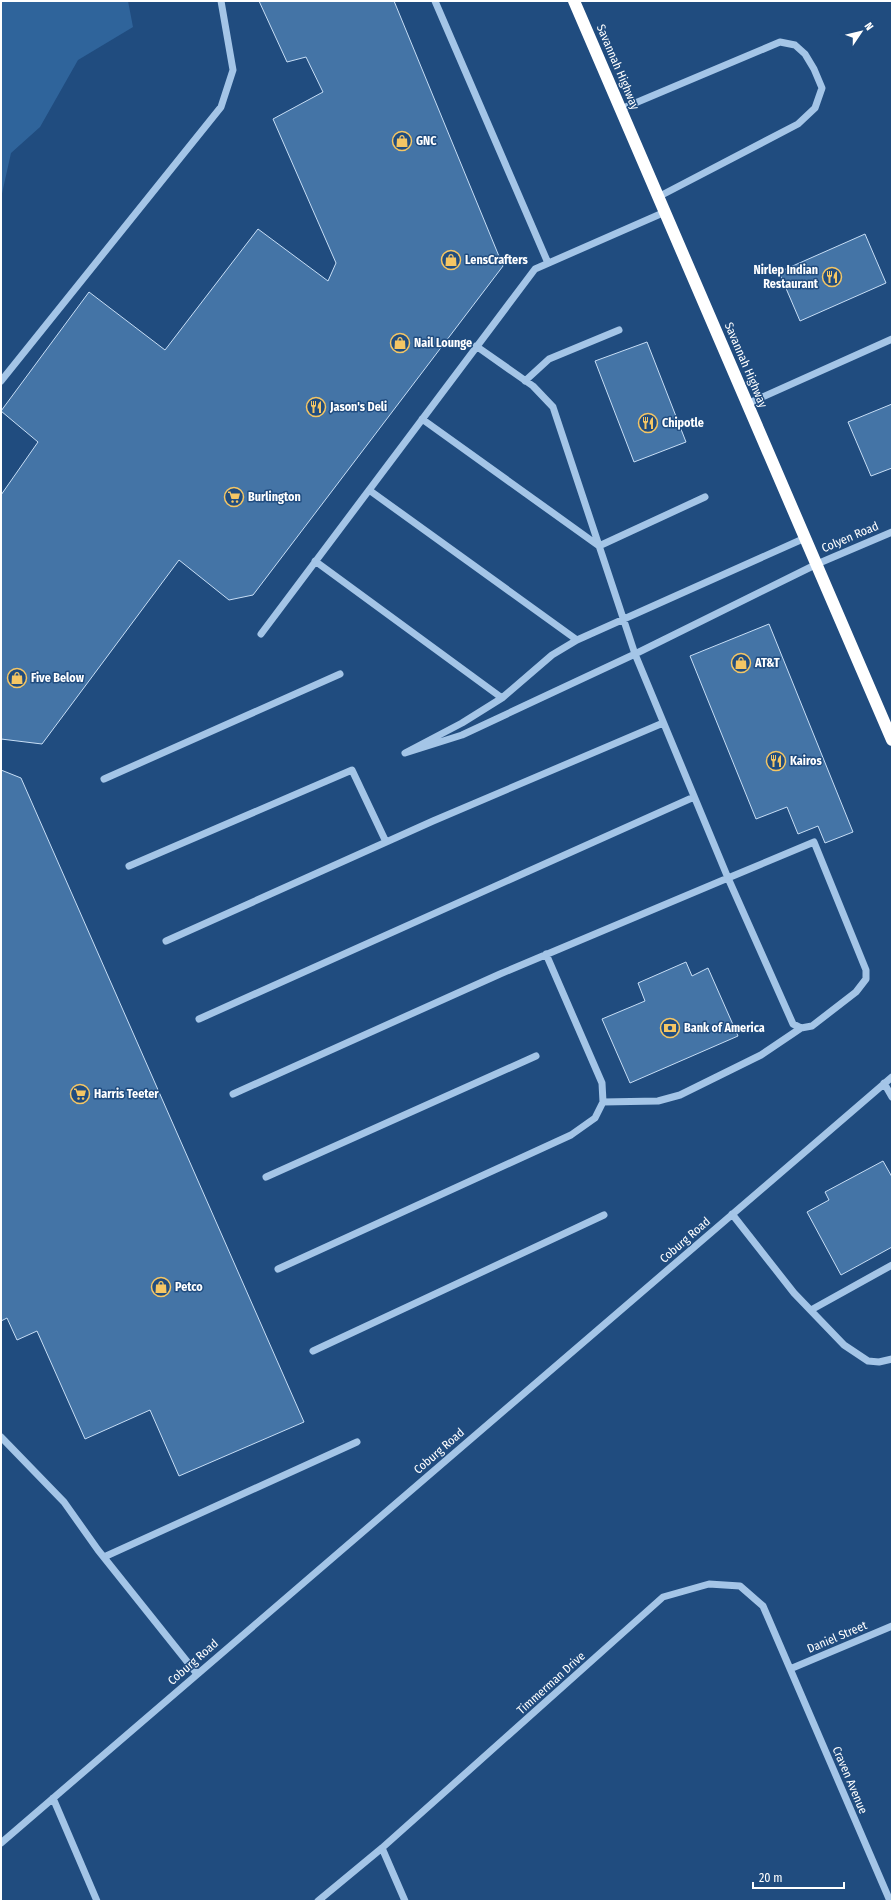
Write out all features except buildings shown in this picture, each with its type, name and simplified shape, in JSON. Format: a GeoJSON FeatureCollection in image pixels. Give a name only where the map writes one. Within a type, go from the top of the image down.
{"type":"FeatureCollection","features":[{"type":"Feature","properties":{"kind":"highway","name":"Savannah Highway"},"geometry":{"type":"LineString","coordinates":[[574,1],[892,740]]}},
{"type":"Feature","properties":{"kind":"street"},"geometry":{"type":"LineString","coordinates":[[1,381],[221,107],[233,70],[221,1]]}},
{"type":"Feature","properties":{"kind":"street"},"geometry":{"type":"LineString","coordinates":[[435,1],[548,263]]}},
{"type":"Feature","properties":{"kind":"street"},"geometry":{"type":"LineString","coordinates":[[621,109],[780,42],[795,44],[805,54],[814,69],[822,88],[815,108],[798,124],[658,197]]}},
{"type":"Feature","properties":{"kind":"street"},"geometry":{"type":"LineString","coordinates":[[261,634],[535,269],[665,212]]}},
{"type":"Feature","properties":{"kind":"street"},"geometry":{"type":"LineString","coordinates":[[525,381],[549,358],[619,330]]}},
{"type":"Feature","properties":{"kind":"street"},"geometry":{"type":"LineString","coordinates":[[747,404],[892,339]]}},
{"type":"Feature","properties":{"kind":"street"},"geometry":{"type":"LineString","coordinates":[[476,346],[525,381],[553,407],[635,654],[728,878],[793,1024],[801,1028]]}},
{"type":"Feature","properties":{"kind":"street"},"geometry":{"type":"LineString","coordinates":[[422,419],[599,546]]}},
{"type":"Feature","properties":{"kind":"street"},"geometry":{"type":"LineString","coordinates":[[368,490],[576,640]]}},
{"type":"Feature","properties":{"kind":"street"},"geometry":{"type":"LineString","coordinates":[[599,546],[705,496]]}},
{"type":"Feature","properties":{"kind":"street","name":"Colyen Road"},"geometry":{"type":"LineString","coordinates":[[502,698],[462,723],[405,753],[462,735],[635,654],[817,564],[892,532]]}},
{"type":"Feature","properties":{"kind":"street"},"geometry":{"type":"LineString","coordinates":[[315,561],[502,698],[552,655],[576,640],[805,538]]}},
{"type":"Feature","properties":{"kind":"street"},"geometry":{"type":"LineString","coordinates":[[104,779],[340,674]]}},
{"type":"Feature","properties":{"kind":"street"},"geometry":{"type":"LineString","coordinates":[[166,941],[386,842],[663,723]]}},
{"type":"Feature","properties":{"kind":"street"},"geometry":{"type":"LineString","coordinates":[[129,866],[352,770],[386,842]]}},
{"type":"Feature","properties":{"kind":"street"},"geometry":{"type":"LineString","coordinates":[[199,1018],[694,796]]}},
{"type":"Feature","properties":{"kind":"street"},"geometry":{"type":"LineString","coordinates":[[234,1094],[546,954],[814,842],[866,970],[866,979],[856,992],[812,1026],[801,1028],[761,1055],[680,1095],[658,1102],[603,1102]]}},
{"type":"Feature","properties":{"kind":"street"},"geometry":{"type":"LineString","coordinates":[[278,1269],[571,1135],[595,1118],[603,1102],[602,1083],[546,954]]}},
{"type":"Feature","properties":{"kind":"street"},"geometry":{"type":"LineString","coordinates":[[266,1177],[536,1056]]}},
{"type":"Feature","properties":{"kind":"street","name":"Coburg Road"},"geometry":{"type":"LineString","coordinates":[[1,1843],[892,1077]]}},
{"type":"Feature","properties":{"kind":"street"},"geometry":{"type":"LineString","coordinates":[[884,1083],[892,1097]]}},
{"type":"Feature","properties":{"kind":"street"},"geometry":{"type":"LineString","coordinates":[[732,1214],[794,1293],[844,1345],[868,1361],[879,1362],[892,1359]]}},
{"type":"Feature","properties":{"kind":"street"},"geometry":{"type":"LineString","coordinates":[[313,1351],[604,1215]]}},
{"type":"Feature","properties":{"kind":"street"},"geometry":{"type":"LineString","coordinates":[[811,1310],[892,1265]]}},
{"type":"Feature","properties":{"kind":"street"},"geometry":{"type":"LineString","coordinates":[[1,1437],[64,1502],[104,1557],[197,1674]]}},
{"type":"Feature","properties":{"kind":"street"},"geometry":{"type":"LineString","coordinates":[[104,1557],[357,1442]]}},
{"type":"Feature","properties":{"kind":"street","name":"Timmerman Drive"},"geometry":{"type":"LineString","coordinates":[[318,1901],[382,1848],[663,1597],[710,1584],[740,1586],[764,1606],[790,1669]]}},
{"type":"Feature","properties":{"kind":"street","name":"Daniel Street"},"geometry":{"type":"LineString","coordinates":[[790,1669],[892,1626]]}},
{"type":"Feature","properties":{"kind":"street","name":"Craven Avenue"},"geometry":{"type":"LineString","coordinates":[[790,1669],[890,1901]]}},
{"type":"Feature","properties":{"kind":"street"},"geometry":{"type":"LineString","coordinates":[[53,1798],[97,1901]]}},
{"type":"Feature","properties":{"kind":"street"},"geometry":{"type":"LineString","coordinates":[[382,1848],[405,1901]]}},
{"type":"Feature","properties":{"kind":"shaded area"},"geometry":{"type":"Polygon","coordinates":[[[1,1],[128,1],[133,27],[78,60],[40,127],[11,153],[1,198],[1,1]]]}},
{"type":"Feature","properties":{"kind":"place","name":"GNC"},"geometry":{"type":"Point","coordinates":[402,141]}},
{"type":"Feature","properties":{"kind":"place","name":"LensCrafters"},"geometry":{"type":"Point","coordinates":[451,260]}},
{"type":"Feature","properties":{"kind":"place","name":"Nirlep Indian Restaurant"},"geometry":{"type":"Point","coordinates":[832,277]}},
{"type":"Feature","properties":{"kind":"place","name":"Nail Lounge"},"geometry":{"type":"Point","coordinates":[400,343]}},
{"type":"Feature","properties":{"kind":"place","name":"Jason's Deli"},"geometry":{"type":"Point","coordinates":[316,407]}},
{"type":"Feature","properties":{"kind":"place","name":"Chipotle"},"geometry":{"type":"Point","coordinates":[648,423]}},
{"type":"Feature","properties":{"kind":"place","name":"Burlington"},"geometry":{"type":"Point","coordinates":[234,497]}},
{"type":"Feature","properties":{"kind":"place","name":"AT&T"},"geometry":{"type":"Point","coordinates":[741,663]}},
{"type":"Feature","properties":{"kind":"place","name":"Five Below"},"geometry":{"type":"Point","coordinates":[17,678]}},
{"type":"Feature","properties":{"kind":"place","name":"Kairos"},"geometry":{"type":"Point","coordinates":[776,761]}},
{"type":"Feature","properties":{"kind":"place","name":"Bank of America"},"geometry":{"type":"Point","coordinates":[670,1028]}},
{"type":"Feature","properties":{"kind":"place","name":"Harris Teeter"},"geometry":{"type":"Point","coordinates":[80,1094]}},
{"type":"Feature","properties":{"kind":"place","name":"Petco"},"geometry":{"type":"Point","coordinates":[161,1287]}}]}
